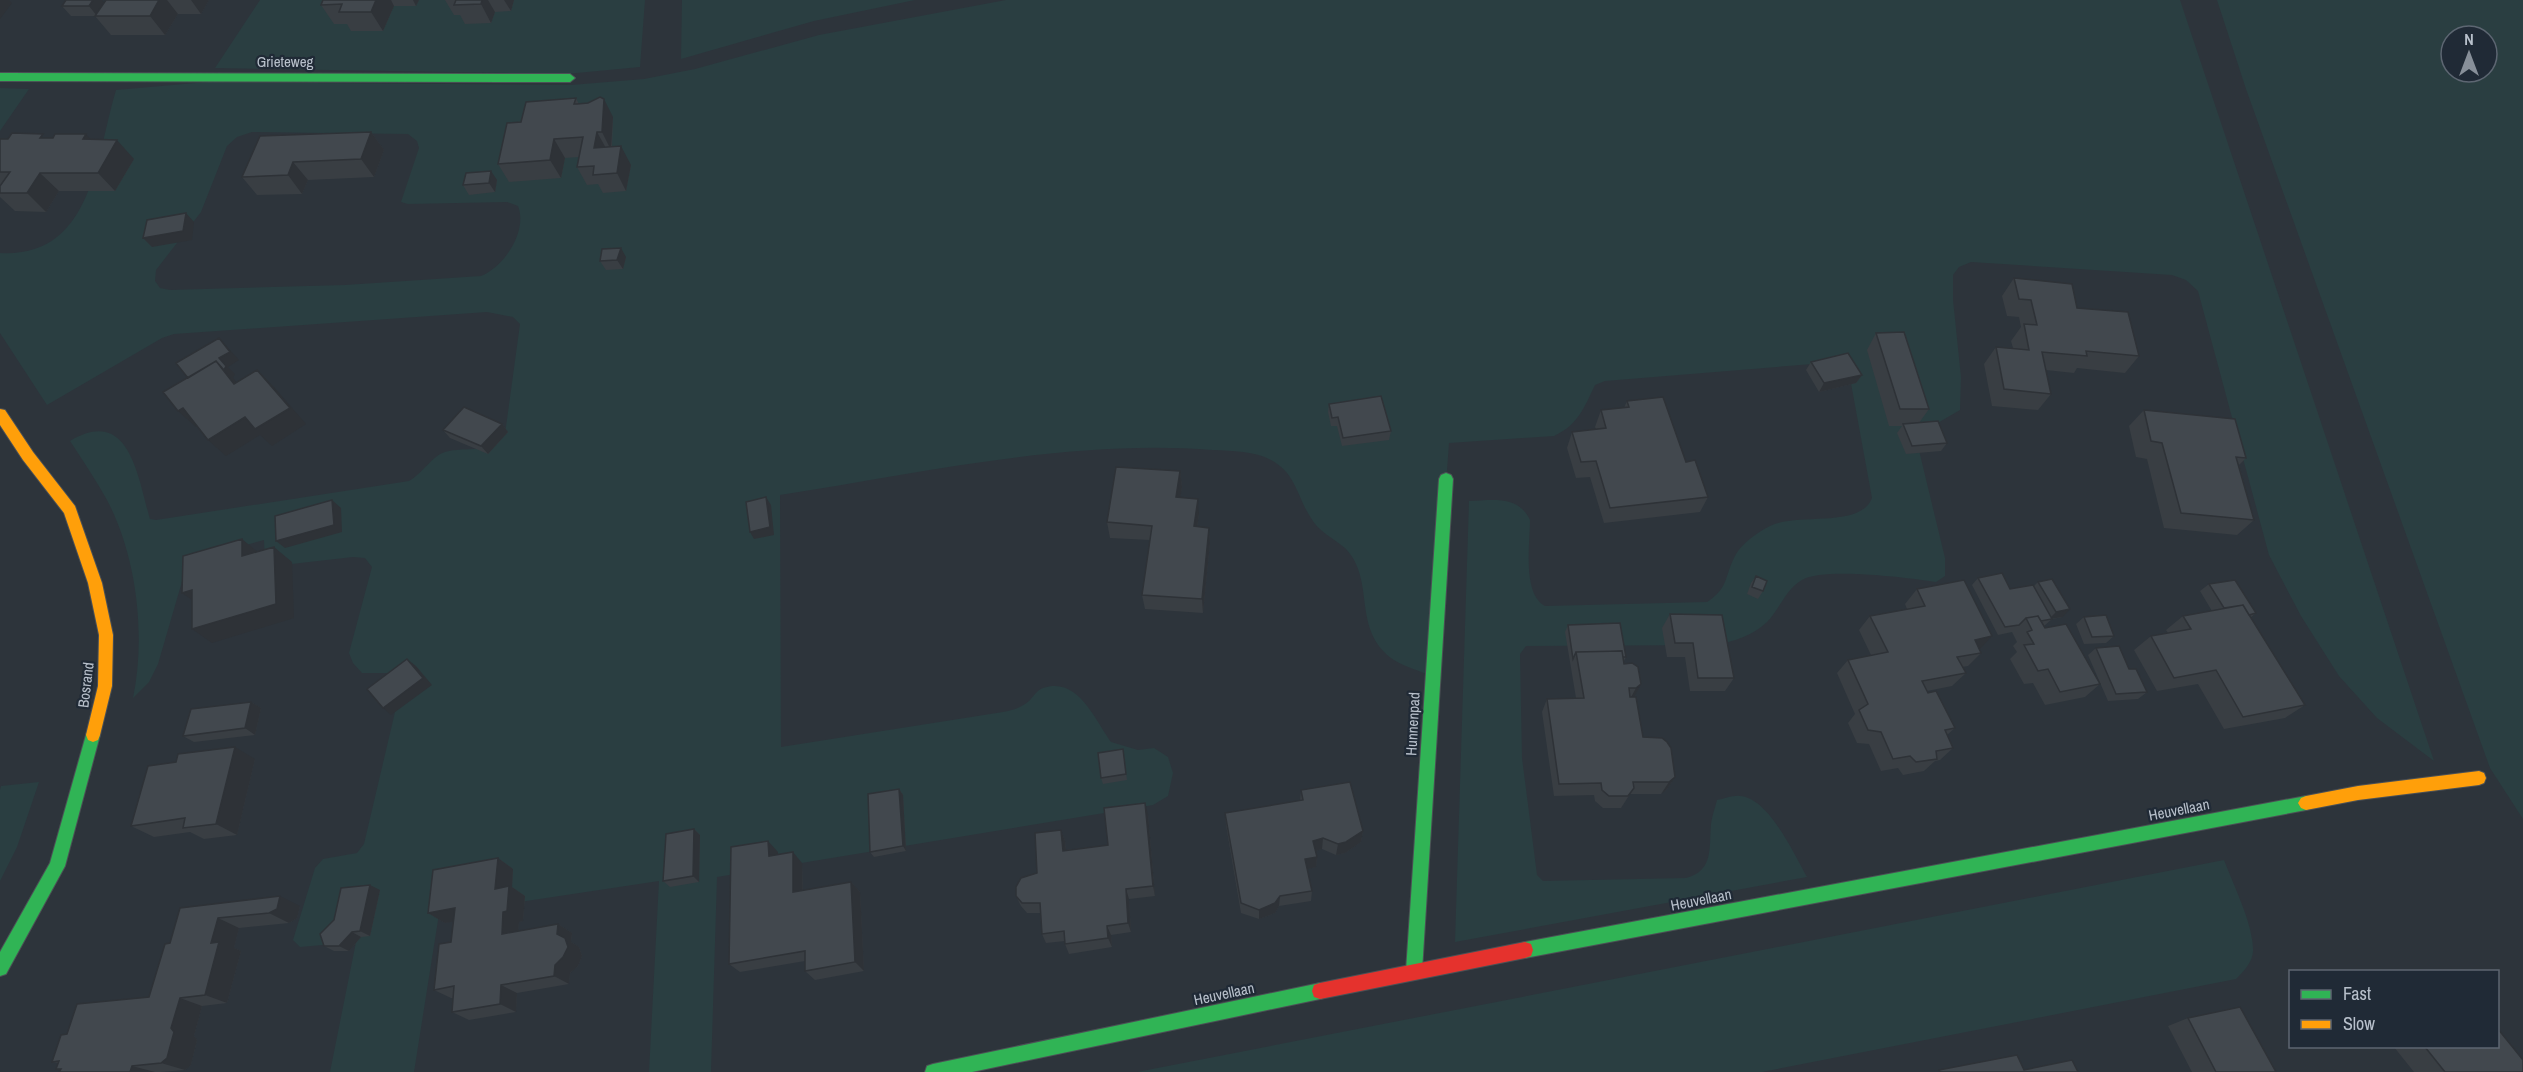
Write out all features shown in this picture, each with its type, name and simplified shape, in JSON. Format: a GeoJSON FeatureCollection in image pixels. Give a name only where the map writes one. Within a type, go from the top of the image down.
{"type":"FeatureCollection","features":[{"type":"Feature","properties":{"kind":"street","name":"Grieteweg"},"geometry":{"type":"LineString","coordinates":[[0,77],[570,78]]}},
{"type":"Feature","properties":{"kind":"street","name":"Bosrand"},"geometry":{"type":"LineString","coordinates":[[0,414],[28,456],[70,510],[95,583],[106,634],[105,686],[86,771],[57,866],[0,968]]}},
{"type":"Feature","properties":{"kind":"street","name":"Hunnenpad"},"geometry":{"type":"LineString","coordinates":[[1414,970],[1446,479]]}},
{"type":"Feature","properties":{"kind":"street","name":"Heuvellaan"},"geometry":{"type":"LineString","coordinates":[[933,1072],[1414,970],[2358,793],[2479,778]]}},
{"type":"Feature","properties":{"kind":"green space"},"geometry":{"type":"Polygon","coordinates":[[[260,0],[645,0],[640,67],[566,74],[215,68],[260,0]]]}},
{"type":"Feature","properties":{"kind":"green space"},"geometry":{"type":"Polygon","coordinates":[[[682,0],[915,0],[814,21],[681,59],[682,0]]]}},
{"type":"Feature","properties":{"kind":"green space"},"geometry":{"type":"Polygon","coordinates":[[[1006,0],[2180,0],[2434,761],[2377,718],[2339,676],[2301,616],[2269,555],[2198,291],[2186,280],[2172,275],[1971,262],[1959,267],[1953,275],[1953,300],[1961,377],[1960,410],[1924,431],[1917,442],[1945,558],[1945,576],[1936,582],[1847,574],[1813,576],[1802,580],[1791,589],[1762,627],[1744,637],[1717,645],[1526,646],[1520,654],[1522,758],[1537,875],[1543,881],[1686,878],[1695,875],[1706,864],[1710,849],[1711,824],[1717,800],[1737,796],[1751,799],[1771,816],[1807,877],[1455,942],[1469,501],[1504,501],[1519,506],[1525,512],[1530,520],[1530,580],[1538,600],[1545,606],[1707,602],[1723,587],[1738,552],[1760,532],[1782,522],[1842,517],[1865,508],[1872,498],[1848,367],[1837,362],[1605,381],[1595,385],[1575,421],[1554,436],[1449,443],[1432,676],[1394,660],[1381,648],[1372,634],[1360,575],[1354,561],[1345,548],[1314,523],[1291,479],[1279,465],[1271,460],[1243,452],[1159,448],[1105,449],[996,460],[780,495],[781,747],[1007,711],[1023,705],[1041,689],[1055,686],[1066,688],[1084,702],[1111,742],[1138,750],[1154,748],[1168,757],[1173,773],[1168,796],[1153,805],[717,877],[711,1072],[649,1072],[659,881],[439,914],[414,1072],[330,1072],[356,942],[300,947],[293,940],[315,868],[323,859],[357,853],[364,844],[403,678],[398,673],[362,673],[353,663],[349,653],[372,567],[365,558],[353,557],[265,567],[264,540],[188,561],[158,664],[149,682],[133,698],[139,649],[138,623],[132,571],[126,546],[107,500],[70,441],[90,432],[106,432],[119,439],[128,451],[135,467],[150,519],[156,520],[409,481],[440,454],[453,450],[478,449],[494,445],[505,434],[520,324],[513,317],[487,312],[174,334],[162,338],[47,405],[0,333],[0,253],[31,250],[55,239],[72,221],[85,198],[95,172],[116,90],[207,82],[571,85],[644,79],[695,69],[819,35],[1006,0]],[[252,132],[237,137],[227,146],[201,212],[156,270],[155,281],[160,288],[170,290],[345,285],[481,276],[490,271],[498,265],[517,237],[520,226],[518,206],[507,202],[408,204],[401,202],[419,148],[417,141],[408,134],[252,132]]]}},
{"type":"Feature","properties":{"kind":"green space"},"geometry":{"type":"Polygon","coordinates":[[[2217,0],[2523,0],[2523,819],[2490,768],[2246,89],[2217,0]]]}},
{"type":"Feature","properties":{"kind":"green space"},"geometry":{"type":"Polygon","coordinates":[[[0,88],[29,89],[0,131],[0,88]]]}},
{"type":"Feature","properties":{"kind":"green space"},"geometry":{"type":"Polygon","coordinates":[[[39,782],[17,847],[0,881],[1,786],[39,782]]]}},
{"type":"Feature","properties":{"kind":"green space"},"geometry":{"type":"Polygon","coordinates":[[[2224,860],[2247,918],[2252,941],[2251,959],[2236,979],[1762,1072],[1137,1072],[2224,860]]]}},
{"type":"Feature","properties":{"kind":"building"},"geometry":{"type":"Polygon","coordinates":[[[66,0],[93,0],[89,6],[62,6],[66,0]]]}},
{"type":"Feature","properties":{"kind":"building"},"geometry":{"type":"Polygon","coordinates":[[[106,0],[159,0],[150,16],[95,16],[106,0]]]}},
{"type":"Feature","properties":{"kind":"building"},"geometry":{"type":"Polygon","coordinates":[[[323,0],[376,0],[371,12],[339,12],[342,4],[321,5],[323,0]]]}},
{"type":"Feature","properties":{"kind":"building"},"geometry":{"type":"Polygon","coordinates":[[[456,0],[482,0],[481,4],[454,5],[456,0]]]}},
{"type":"Feature","properties":{"kind":"building"},"geometry":{"type":"Polygon","coordinates":[[[600,97],[604,99],[602,132],[597,132],[594,148],[621,146],[617,173],[593,175],[594,166],[577,167],[583,137],[554,139],[550,160],[498,164],[507,123],[521,122],[526,102],[576,98],[574,104],[577,104],[588,103],[600,97]]]}},
{"type":"Feature","properties":{"kind":"building"},"geometry":{"type":"Polygon","coordinates":[[[371,132],[361,159],[293,162],[288,175],[242,177],[260,136],[371,132]]]}},
{"type":"Feature","properties":{"kind":"building"},"geometry":{"type":"Polygon","coordinates":[[[12,133],[43,134],[40,138],[53,138],[55,134],[86,134],[83,139],[117,140],[98,173],[40,173],[27,193],[0,193],[0,186],[10,172],[0,172],[0,139],[8,139],[12,133]]]}},
{"type":"Feature","properties":{"kind":"building"},"geometry":{"type":"Polygon","coordinates":[[[491,171],[489,183],[463,185],[466,173],[491,171]]]}},
{"type":"Feature","properties":{"kind":"building"},"geometry":{"type":"Polygon","coordinates":[[[186,213],[183,231],[143,238],[147,220],[186,213]]]}},
{"type":"Feature","properties":{"kind":"building"},"geometry":{"type":"Polygon","coordinates":[[[621,248],[617,260],[600,261],[602,249],[621,248]]]}},
{"type":"Feature","properties":{"kind":"building"},"geometry":{"type":"Polygon","coordinates":[[[2014,278],[2072,284],[2077,308],[2128,312],[2139,356],[2086,351],[2087,356],[2042,352],[2051,394],[2004,389],[1996,347],[2029,350],[2024,324],[2037,325],[2031,300],[2019,299],[2014,278]]]}},
{"type":"Feature","properties":{"kind":"building"},"geometry":{"type":"Polygon","coordinates":[[[1904,332],[1929,409],[1900,409],[1876,333],[1904,332]]]}},
{"type":"Feature","properties":{"kind":"building"},"geometry":{"type":"Polygon","coordinates":[[[219,338],[230,352],[219,358],[226,366],[224,370],[216,361],[188,378],[176,363],[219,338]]]}},
{"type":"Feature","properties":{"kind":"building"},"geometry":{"type":"Polygon","coordinates":[[[1848,353],[1862,375],[1824,383],[1811,362],[1848,353]]]}},
{"type":"Feature","properties":{"kind":"building"},"geometry":{"type":"Polygon","coordinates":[[[216,361],[234,384],[257,370],[290,408],[255,429],[245,417],[208,440],[183,408],[178,411],[163,392],[216,361]]]}},
{"type":"Feature","properties":{"kind":"building"},"geometry":{"type":"Polygon","coordinates":[[[1381,396],[1391,431],[1343,438],[1338,417],[1332,418],[1329,404],[1381,396]]]}},
{"type":"Feature","properties":{"kind":"building"},"geometry":{"type":"Polygon","coordinates":[[[1663,397],[1686,462],[1695,460],[1708,497],[1610,508],[1596,461],[1581,462],[1572,432],[1606,428],[1601,410],[1629,407],[1627,401],[1663,397]]]}},
{"type":"Feature","properties":{"kind":"building"},"geometry":{"type":"Polygon","coordinates":[[[464,407],[502,424],[481,446],[443,430],[464,407]]]}},
{"type":"Feature","properties":{"kind":"building"},"geometry":{"type":"Polygon","coordinates":[[[2144,410],[2235,419],[2246,458],[2236,457],[2254,520],[2181,513],[2162,443],[2151,441],[2144,410]]]}},
{"type":"Feature","properties":{"kind":"building"},"geometry":{"type":"Polygon","coordinates":[[[1938,421],[1947,443],[1912,446],[1903,424],[1938,421]]]}},
{"type":"Feature","properties":{"kind":"building"},"geometry":{"type":"Polygon","coordinates":[[[1116,467],[1180,471],[1176,497],[1198,499],[1194,526],[1209,528],[1202,599],[1142,595],[1152,526],[1107,522],[1116,467]]]}},
{"type":"Feature","properties":{"kind":"building"},"geometry":{"type":"Polygon","coordinates":[[[766,497],[770,527],[750,532],[746,502],[766,497]]]}},
{"type":"Feature","properties":{"kind":"building"},"geometry":{"type":"Polygon","coordinates":[[[332,500],[334,525],[276,541],[275,516],[332,500]]]}},
{"type":"Feature","properties":{"kind":"building"},"geometry":{"type":"Polygon","coordinates":[[[242,539],[242,556],[274,547],[276,604],[192,629],[192,590],[182,593],[183,556],[242,539]]]}},
{"type":"Feature","properties":{"kind":"building"},"geometry":{"type":"Polygon","coordinates":[[[2002,573],[2010,589],[2033,585],[2052,619],[2041,621],[2038,616],[2026,618],[2019,625],[2005,627],[1978,578],[2002,573]]]}},
{"type":"Feature","properties":{"kind":"building"},"geometry":{"type":"Polygon","coordinates":[[[1756,576],[1767,581],[1763,591],[1752,587],[1756,576]]]}},
{"type":"Feature","properties":{"kind":"building"},"geometry":{"type":"Polygon","coordinates":[[[2052,579],[2070,609],[2056,612],[2038,582],[2052,579]]]}},
{"type":"Feature","properties":{"kind":"building"},"geometry":{"type":"Polygon","coordinates":[[[1964,580],[1992,636],[1975,640],[1981,653],[1957,657],[1966,673],[1922,681],[1928,693],[1936,691],[1955,728],[1945,730],[1953,748],[1936,751],[1937,759],[1916,762],[1910,756],[1893,759],[1881,732],[1868,730],[1859,710],[1868,704],[1848,660],[1888,652],[1870,616],[1925,606],[1917,589],[1964,580]]]}},
{"type":"Feature","properties":{"kind":"building"},"geometry":{"type":"Polygon","coordinates":[[[2235,580],[2256,613],[2249,615],[2243,605],[2224,608],[2209,584],[2235,580]]]}},
{"type":"Feature","properties":{"kind":"building"},"geometry":{"type":"Polygon","coordinates":[[[2243,605],[2305,705],[2243,717],[2216,670],[2174,678],[2151,636],[2191,629],[2183,616],[2243,605]]]}},
{"type":"Feature","properties":{"kind":"building"},"geometry":{"type":"Polygon","coordinates":[[[1670,614],[1722,615],[1734,678],[1698,678],[1693,643],[1675,643],[1670,614]]]}},
{"type":"Feature","properties":{"kind":"building"},"geometry":{"type":"Polygon","coordinates":[[[2106,615],[2114,636],[2092,637],[2084,617],[2106,615]]]}},
{"type":"Feature","properties":{"kind":"building"},"geometry":{"type":"Polygon","coordinates":[[[2038,616],[2045,628],[2066,624],[2100,684],[2060,692],[2048,669],[2038,671],[2024,645],[2034,644],[2027,632],[2032,630],[2026,618],[2038,616]]]}},
{"type":"Feature","properties":{"kind":"building"},"geometry":{"type":"Polygon","coordinates":[[[1620,623],[1626,657],[1623,657],[1622,651],[1576,652],[1573,659],[1568,625],[1620,623]]]}},
{"type":"Feature","properties":{"kind":"building"},"geometry":{"type":"Polygon","coordinates":[[[2119,646],[2129,669],[2136,669],[2147,692],[2116,694],[2096,648],[2119,646]]]}},
{"type":"Feature","properties":{"kind":"building"},"geometry":{"type":"Polygon","coordinates":[[[1622,651],[1624,664],[1632,663],[1638,667],[1641,684],[1636,688],[1629,688],[1630,697],[1636,697],[1643,737],[1662,738],[1667,742],[1671,748],[1675,777],[1669,782],[1633,782],[1634,788],[1628,796],[1609,796],[1602,790],[1601,783],[1559,784],[1547,699],[1584,698],[1576,652],[1622,651]]]}},
{"type":"Feature","properties":{"kind":"building"},"geometry":{"type":"Polygon","coordinates":[[[407,659],[423,678],[383,708],[367,689],[407,659]]]}},
{"type":"Feature","properties":{"kind":"building"},"geometry":{"type":"Polygon","coordinates":[[[251,702],[245,728],[183,736],[191,709],[251,702]]]}},
{"type":"Feature","properties":{"kind":"building"},"geometry":{"type":"Polygon","coordinates":[[[235,747],[216,824],[183,828],[185,818],[131,826],[148,766],[176,762],[178,754],[235,747]]]}},
{"type":"Feature","properties":{"kind":"building"},"geometry":{"type":"Polygon","coordinates":[[[1123,749],[1126,774],[1101,778],[1098,753],[1123,749]]]}},
{"type":"Feature","properties":{"kind":"building"},"geometry":{"type":"Polygon","coordinates":[[[1350,782],[1363,831],[1346,842],[1338,844],[1323,838],[1313,841],[1317,857],[1305,859],[1312,891],[1280,896],[1275,903],[1259,910],[1241,903],[1225,813],[1303,800],[1301,790],[1350,782]]]}},
{"type":"Feature","properties":{"kind":"building"},"geometry":{"type":"Polygon","coordinates":[[[899,789],[903,846],[870,852],[868,794],[899,789]]]}},
{"type":"Feature","properties":{"kind":"building"},"geometry":{"type":"Polygon","coordinates":[[[1145,803],[1153,886],[1126,889],[1128,923],[1107,926],[1108,938],[1065,944],[1064,931],[1042,934],[1040,903],[1022,903],[1016,896],[1016,887],[1021,878],[1037,873],[1035,833],[1061,830],[1063,851],[1108,845],[1104,808],[1145,803]]]}},
{"type":"Feature","properties":{"kind":"building"},"geometry":{"type":"Polygon","coordinates":[[[694,829],[693,876],[663,881],[666,834],[694,829]]]}},
{"type":"Feature","properties":{"kind":"building"},"geometry":{"type":"Polygon","coordinates":[[[768,841],[769,856],[793,852],[793,892],[851,882],[855,962],[805,971],[805,951],[729,964],[731,847],[768,841]]]}},
{"type":"Feature","properties":{"kind":"building"},"geometry":{"type":"Polygon","coordinates":[[[498,858],[495,889],[509,886],[507,911],[503,912],[502,934],[558,924],[557,934],[565,938],[568,947],[563,957],[555,965],[554,976],[501,985],[500,1004],[452,1012],[454,986],[434,990],[439,944],[451,942],[455,908],[428,913],[433,870],[498,858]]]}},
{"type":"Feature","properties":{"kind":"building"},"geometry":{"type":"Polygon","coordinates":[[[370,885],[360,931],[352,932],[339,946],[324,946],[320,934],[334,920],[341,888],[370,885]]]}},
{"type":"Feature","properties":{"kind":"building"},"geometry":{"type":"Polygon","coordinates":[[[280,896],[277,909],[269,913],[218,918],[211,943],[219,942],[205,995],[180,998],[171,1028],[174,1032],[167,1058],[161,1063],[132,1066],[130,1072],[59,1072],[61,1069],[56,1069],[59,1061],[52,1062],[61,1035],[67,1034],[77,1004],[149,997],[165,944],[170,943],[180,908],[280,896]]]}},
{"type":"Feature","properties":{"kind":"building"},"geometry":{"type":"Polygon","coordinates":[[[2240,1007],[2276,1072],[2216,1072],[2188,1018],[2240,1007]]]}},
{"type":"Feature","properties":{"kind":"building"},"geometry":{"type":"Polygon","coordinates":[[[2499,1030],[2523,1060],[2523,1072],[2445,1072],[2426,1048],[2499,1048],[2499,1030]]]}},
{"type":"Feature","properties":{"kind":"building"},"geometry":{"type":"Polygon","coordinates":[[[2017,1055],[2024,1070],[2072,1060],[2078,1072],[1940,1072],[1939,1070],[2017,1055]]]}},
{"type":"Feature","properties":{"kind":"traffic: fast"},"geometry":{"type":"LineString","coordinates":[[0,77],[570,78]]}},
{"type":"Feature","properties":{"kind":"traffic: fast"},"geometry":{"type":"LineString","coordinates":[[1414,971],[1446,479]]}},
{"type":"Feature","properties":{"kind":"traffic: fast"},"geometry":{"type":"LineString","coordinates":[[0,968],[57,866],[93,735]]}},
{"type":"Feature","properties":{"kind":"traffic: fast"},"geometry":{"type":"LineString","coordinates":[[1525,950],[2306,803]]}},
{"type":"Feature","properties":{"kind":"traffic: fast"},"geometry":{"type":"LineString","coordinates":[[933,1072],[1320,991]]}},
{"type":"Feature","properties":{"kind":"traffic: slow"},"geometry":{"type":"LineString","coordinates":[[0,414],[28,456],[70,510],[95,583],[106,635],[105,686],[93,735]]}},
{"type":"Feature","properties":{"kind":"traffic: slow"},"geometry":{"type":"LineString","coordinates":[[2306,803],[2358,793],[2479,778]]}},
{"type":"Feature","properties":{"kind":"traffic: jam"},"geometry":{"type":"LineString","coordinates":[[1320,991],[1525,950]]}}]}
